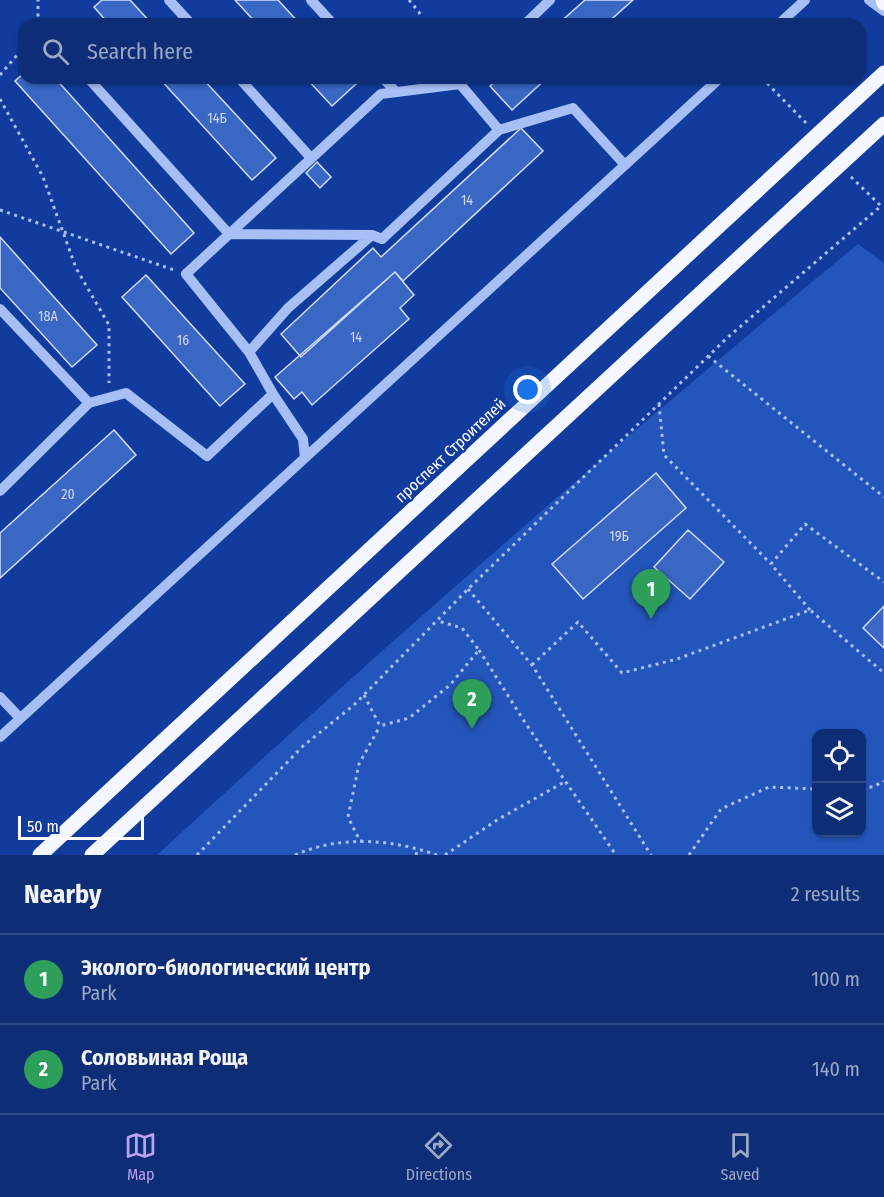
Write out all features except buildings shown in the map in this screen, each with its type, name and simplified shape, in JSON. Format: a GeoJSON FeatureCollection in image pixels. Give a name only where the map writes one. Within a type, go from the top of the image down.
{"type":"FeatureCollection","features":[{"type":"Feature","properties":{"kind":"main road","name":"проспект Строителей"},"geometry":{"type":"LineString","coordinates":[[40,855],[884,73]]}},
{"type":"Feature","properties":{"kind":"main road"},"geometry":{"type":"LineString","coordinates":[[92,855],[841,161],[884,124]]}},
{"type":"Feature","properties":{"kind":"street"},"geometry":{"type":"LineString","coordinates":[[169,0],[186,18]]}},
{"type":"Feature","properties":{"kind":"street"},"geometry":{"type":"LineString","coordinates":[[311,0],[328,18]]}},
{"type":"Feature","properties":{"kind":"street"},"geometry":{"type":"LineString","coordinates":[[531,18],[550,0]]}},
{"type":"Feature","properties":{"kind":"street"},"geometry":{"type":"LineString","coordinates":[[786,18],[805,0]]}},
{"type":"Feature","properties":{"kind":"street"},"geometry":{"type":"LineString","coordinates":[[869,0],[884,11]]}},
{"type":"Feature","properties":{"kind":"street"},"geometry":{"type":"LineString","coordinates":[[93,84],[230,234],[372,235],[382,239],[499,130],[573,108],[625,165]]}},
{"type":"Feature","properties":{"kind":"street"},"geometry":{"type":"LineString","coordinates":[[244,84],[311,158]]}},
{"type":"Feature","properties":{"kind":"street"},"geometry":{"type":"LineString","coordinates":[[389,84],[396,92]]}},
{"type":"Feature","properties":{"kind":"street"},"geometry":{"type":"LineString","coordinates":[[305,458],[303,438],[273,394],[249,352],[186,274],[381,94],[445,84]]}},
{"type":"Feature","properties":{"kind":"street"},"geometry":{"type":"LineString","coordinates":[[466,84],[499,130]]}},
{"type":"Feature","properties":{"kind":"street"},"geometry":{"type":"LineString","coordinates":[[0,737],[713,84]]}},
{"type":"Feature","properties":{"kind":"street"},"geometry":{"type":"LineString","coordinates":[[249,352],[288,308],[372,235]]}},
{"type":"Feature","properties":{"kind":"street"},"geometry":{"type":"LineString","coordinates":[[0,309],[89,404]]}},
{"type":"Feature","properties":{"kind":"street"},"geometry":{"type":"LineString","coordinates":[[0,491],[89,404],[126,393],[207,456],[273,394]]}},
{"type":"Feature","properties":{"kind":"street"},"geometry":{"type":"LineString","coordinates":[[0,697],[20,718]]}},
{"type":"Feature","properties":{"kind":"path"},"geometry":{"type":"LineString","coordinates":[[38,0],[38,18]]}},
{"type":"Feature","properties":{"kind":"path"},"geometry":{"type":"LineString","coordinates":[[409,0],[421,18]]}},
{"type":"Feature","properties":{"kind":"path"},"geometry":{"type":"LineString","coordinates":[[0,75],[18,54]]}},
{"type":"Feature","properties":{"kind":"path"},"geometry":{"type":"LineString","coordinates":[[0,99],[43,177],[76,267],[109,324],[108,380],[113,397]]}},
{"type":"Feature","properties":{"kind":"path"},"geometry":{"type":"LineString","coordinates":[[197,855],[303,746],[364,695],[468,589],[708,356],[883,208],[849,175],[841,161]]}},
{"type":"Feature","properties":{"kind":"path"},"geometry":{"type":"LineString","coordinates":[[0,210],[179,272]]}},
{"type":"Feature","properties":{"kind":"path"},"geometry":{"type":"LineString","coordinates":[[708,356],[884,497]]}},
{"type":"Feature","properties":{"kind":"path"},"geometry":{"type":"LineString","coordinates":[[659,404],[664,455],[771,564],[810,610],[884,673]]}},
{"type":"Feature","properties":{"kind":"path"},"geometry":{"type":"LineString","coordinates":[[771,564],[805,524],[884,582]]}},
{"type":"Feature","properties":{"kind":"path"},"geometry":{"type":"LineString","coordinates":[[468,589],[532,665],[651,855]]}},
{"type":"Feature","properties":{"kind":"path"},"geometry":{"type":"LineString","coordinates":[[532,665],[578,622],[622,673],[677,659],[810,610]]}},
{"type":"Feature","properties":{"kind":"path"},"geometry":{"type":"LineString","coordinates":[[438,621],[462,628],[479,650],[526,724],[616,855]]}},
{"type":"Feature","properties":{"kind":"path"},"geometry":{"type":"LineString","coordinates":[[437,855],[418,848],[360,840],[348,817],[359,764],[380,726],[410,718],[450,685],[479,650]]}},
{"type":"Feature","properties":{"kind":"path"},"geometry":{"type":"LineString","coordinates":[[364,695],[380,726]]}},
{"type":"Feature","properties":{"kind":"path"},"geometry":{"type":"LineString","coordinates":[[445,855],[497,820],[566,781]]}},
{"type":"Feature","properties":{"kind":"path"},"geometry":{"type":"LineString","coordinates":[[866,788],[873,787],[884,781]]}},
{"type":"Feature","properties":{"kind":"path"},"geometry":{"type":"LineString","coordinates":[[689,855],[721,809],[769,787],[812,789]]}},
{"type":"Feature","properties":{"kind":"path"},"geometry":{"type":"LineString","coordinates":[[295,855],[341,842],[378,841]]}},
{"type":"Feature","properties":{"kind":"path"},"geometry":{"type":"LineString","coordinates":[[417,855],[418,848]]}},
{"type":"Feature","properties":{"kind":"shaded area"},"geometry":{"type":"Polygon","coordinates":[[[858,244],[884,263],[884,855],[157,855],[503,545],[679,393],[858,244]]]}},
{"type":"Feature","properties":{"kind":"place","name":"Эколого-биологический центр"},"geometry":{"type":"Point","coordinates":[651,619]}},
{"type":"Feature","properties":{"kind":"place","name":"Соловьиная Роща"},"geometry":{"type":"Point","coordinates":[472,729]}}]}
